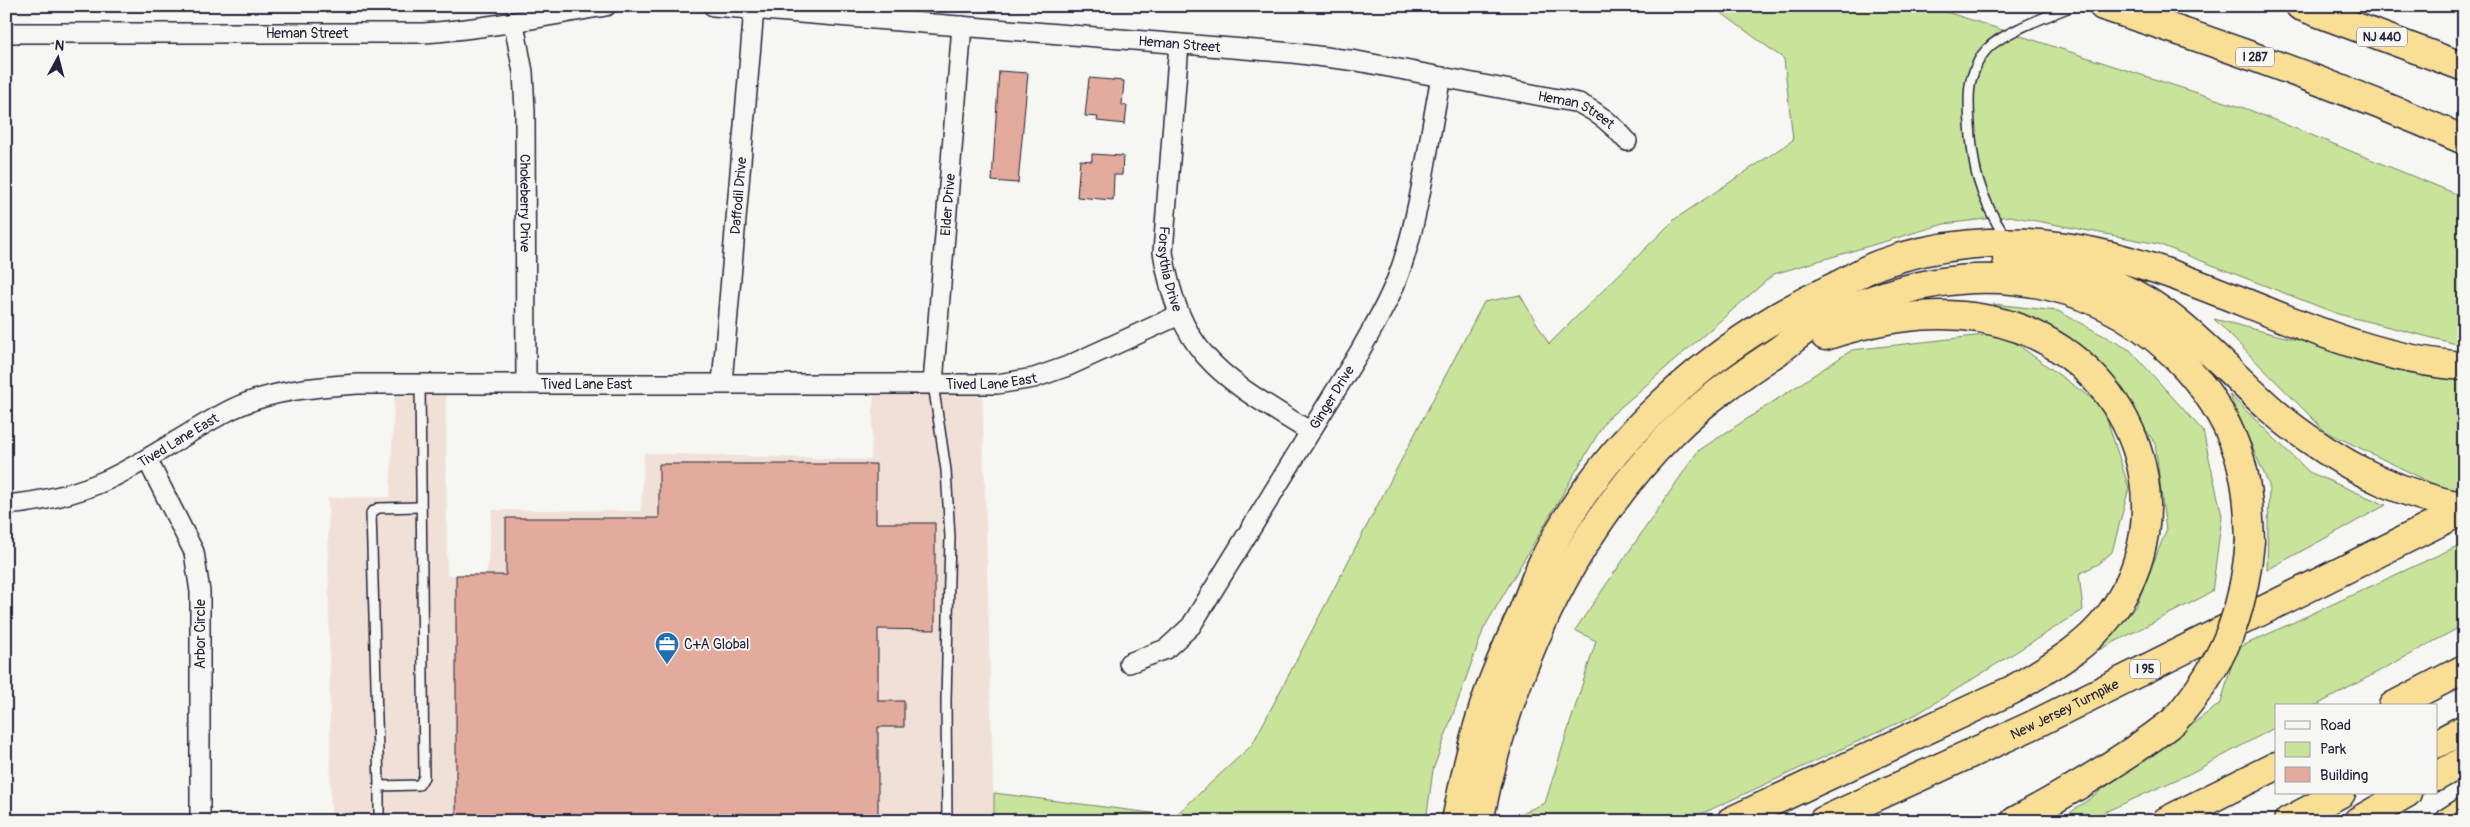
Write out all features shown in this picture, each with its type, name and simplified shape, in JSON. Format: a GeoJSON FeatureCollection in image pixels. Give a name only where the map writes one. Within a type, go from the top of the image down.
{"type":"FeatureCollection","features":[{"type":"Feature","properties":{"kind":"highway","name":"I 287"},"geometry":{"type":"LineString","coordinates":[[2103,6],[2266,61],[2404,114],[2464,140]]}},
{"type":"Feature","properties":{"kind":"highway","name":"NJ 440"},"geometry":{"type":"LineString","coordinates":[[2300,6],[2464,67]]}},
{"type":"Feature","properties":{"kind":"highway"},"geometry":{"type":"LineString","coordinates":[[1456,821],[1464,776],[1481,715],[1502,659],[1544,560],[1603,468],[1645,420],[1692,376],[1746,336],[1799,304],[1855,278],[1878,264],[1968,245],[2008,242],[2060,246],[2157,268],[2341,339],[2397,356],[2464,366]]}},
{"type":"Feature","properties":{"kind":"highway"},"geometry":{"type":"LineString","coordinates":[[1855,278],[1927,263],[1972,258],[2014,259],[2057,266],[2100,279],[2147,302],[2166,314],[2305,436],[2387,485],[2430,500],[2464,508]]}},
{"type":"Feature","properties":{"kind":"highway"},"geometry":{"type":"LineString","coordinates":[[1479,821],[1503,722],[1523,667],[1545,617],[1591,534],[1629,482],[1672,433],[1724,387],[1806,330],[1846,311],[1886,295],[1932,284],[1974,279],[2013,279],[2052,286],[2079,294],[2134,321],[2172,352],[2202,385],[2226,423],[2240,462],[2248,501],[2250,541],[2246,579],[2238,616],[2222,653],[2200,691],[2174,721],[2141,747],[2105,771],[2015,821]]}},
{"type":"Feature","properties":{"kind":"highway"},"geometry":{"type":"LineString","coordinates":[[1731,821],[2012,690],[2056,664],[2086,641],[2110,615],[2130,584],[2143,544],[2147,506],[2143,469],[2131,432],[2114,400],[2089,371],[2057,346],[2020,329],[1980,319],[1940,314],[1893,318],[1780,349]]}},
{"type":"Feature","properties":{"kind":"highway","name":"New Jersey Turnpike"},"geometry":{"type":"LineString","coordinates":[[1823,821],[2033,724],[2464,508]]}},
{"type":"Feature","properties":{"kind":"highway"},"geometry":{"type":"LineString","coordinates":[[2397,704],[2464,669]]}},
{"type":"Feature","properties":{"kind":"highway"},"geometry":{"type":"LineString","coordinates":[[2438,743],[2464,730]]}},
{"type":"Feature","properties":{"kind":"highway"},"geometry":{"type":"LineString","coordinates":[[2438,776],[2464,761]]}},
{"type":"Feature","properties":{"kind":"highway"},"geometry":{"type":"LineString","coordinates":[[2166,821],[2275,766]]}},
{"type":"Feature","properties":{"kind":"highway"},"geometry":{"type":"LineString","coordinates":[[2288,821],[2339,794]]}},
{"type":"Feature","properties":{"kind":"highway"},"geometry":{"type":"LineString","coordinates":[[2358,821],[2406,794]]}},
{"type":"Feature","properties":{"kind":"highway"},"geometry":{"type":"LineString","coordinates":[[2450,821],[2464,812]]}},
{"type":"Feature","properties":{"kind":"street","name":"Heman Street"},"geometry":{"type":"LineString","coordinates":[[6,33],[388,34],[468,30],[514,24],[606,6]]}},
{"type":"Feature","properties":{"kind":"street","name":"Heman Street"},"geometry":{"type":"LineString","coordinates":[[713,6],[1293,53],[1357,61],[1579,102],[1599,113],[1627,141]]}},
{"type":"Feature","properties":{"kind":"street","name":"Daffodil Drive"},"geometry":{"type":"LineString","coordinates":[[722,383],[754,9]]}},
{"type":"Feature","properties":{"kind":"street","name":"Chokeberry Drive"},"geometry":{"type":"LineString","coordinates":[[514,24],[523,72],[525,111],[526,384]]}},
{"type":"Feature","properties":{"kind":"street","name":"Elder Drive"},"geometry":{"type":"LineString","coordinates":[[933,384],[962,26]]}},
{"type":"Feature","properties":{"kind":"street","name":"Forsythia Drive"},"geometry":{"type":"LineString","coordinates":[[1179,44],[1163,252],[1168,284],[1179,315],[1195,345],[1216,368],[1240,388],[1309,431]]}},
{"type":"Feature","properties":{"kind":"street","name":"Ginger Drive"},"geometry":{"type":"LineString","coordinates":[[1129,663],[1166,649],[1191,626],[1309,431],[1360,351],[1385,306],[1402,266],[1412,225],[1441,77]]}},
{"type":"Feature","properties":{"kind":"street","name":"Tived Lane East"},"geometry":{"type":"LineString","coordinates":[[6,504],[23,503],[69,492],[109,479],[233,409],[272,394],[312,387],[420,384],[997,384],[1034,378],[1068,366],[1179,315]]}},
{"type":"Feature","properties":{"kind":"street","name":"Arbor Circle"},"geometry":{"type":"LineString","coordinates":[[147,458],[194,552],[197,564],[200,592],[200,821]]}},
{"type":"Feature","properties":{"kind":"lane"},"geometry":{"type":"LineString","coordinates":[[2008,242],[1987,203],[1977,178],[1970,114],[1971,81],[1978,62],[1987,49],[2019,29],[2072,6]]}},
{"type":"Feature","properties":{"kind":"lane"},"geometry":{"type":"LineString","coordinates":[[378,786],[419,785],[424,777],[420,384]]}},
{"type":"Feature","properties":{"kind":"lane"},"geometry":{"type":"LineString","coordinates":[[933,384],[946,470],[950,537],[946,700],[946,821]]}},
{"type":"Feature","properties":{"kind":"lane"},"geometry":{"type":"LineString","coordinates":[[379,821],[371,513],[378,508],[420,507]]}},
{"type":"Feature","properties":{"kind":"shaded area","name":"C+A Global"},"geometry":{"type":"Polygon","coordinates":[[[395,382],[446,383],[447,575],[487,573],[492,510],[641,511],[644,453],[871,460],[874,388],[982,385],[994,821],[331,821],[328,498],[390,497],[395,382]]]}},
{"type":"Feature","properties":{"kind":"green space"},"geometry":{"type":"Polygon","coordinates":[[[1712,6],[1928,6],[2247,109],[2464,197],[2464,346],[2338,314],[2158,244],[2010,216],[1944,224],[1774,274],[1606,420],[1484,628],[1433,770],[1426,821],[994,821],[994,793],[1175,816],[1252,745],[1484,302],[1520,295],[1549,344],[1675,219],[1793,140],[1784,59],[1712,6]]]}},
{"type":"Feature","properties":{"kind":"green space"},"geometry":{"type":"Polygon","coordinates":[[[1993,304],[2058,311],[2130,350],[2203,431],[2222,516],[2212,592],[2099,650],[2136,606],[2166,531],[2155,443],[2098,361],[1993,304]]]}},
{"type":"Feature","properties":{"kind":"green space"},"geometry":{"type":"Polygon","coordinates":[[[2214,319],[2400,366],[2464,375],[2464,484],[2450,492],[2325,431],[2214,319]]]}},
{"type":"Feature","properties":{"kind":"green space"},"geometry":{"type":"Polygon","coordinates":[[[2002,333],[2103,407],[2129,488],[2112,552],[2100,563],[2079,574],[2083,610],[1917,714],[1686,821],[1519,821],[1520,814],[1545,803],[1596,641],[1575,630],[1698,451],[1852,350],[2002,333]]]}},
{"type":"Feature","properties":{"kind":"green space"},"geometry":{"type":"Polygon","coordinates":[[[2229,394],[2309,472],[2386,505],[2267,570],[2269,485],[2229,394]]]}},
{"type":"Feature","properties":{"kind":"green space"},"geometry":{"type":"Polygon","coordinates":[[[2464,543],[2464,625],[2319,704],[2275,704],[2275,728],[2191,773],[2085,821],[2059,821],[2221,703],[2236,649],[2464,543]]]}},
{"type":"Feature","properties":{"kind":"building"},"geometry":{"type":"Polygon","coordinates":[[[999,71],[1028,73],[1018,183],[992,181],[999,71]]]}},
{"type":"Feature","properties":{"kind":"building"},"geometry":{"type":"Polygon","coordinates":[[[1089,78],[1124,81],[1122,105],[1127,106],[1125,124],[1097,121],[1098,117],[1085,116],[1089,78]]]}},
{"type":"Feature","properties":{"kind":"building"},"geometry":{"type":"Polygon","coordinates":[[[1092,154],[1123,156],[1122,175],[1114,175],[1113,200],[1077,197],[1080,160],[1092,161],[1092,154]]]}},
{"type":"Feature","properties":{"kind":"building","name":"C+A Global"},"geometry":{"type":"Polygon","coordinates":[[[659,464],[876,464],[876,523],[935,523],[935,630],[878,629],[878,701],[904,701],[904,727],[878,727],[878,821],[456,821],[456,575],[506,575],[506,518],[659,518],[659,464]]]}},
{"type":"Feature","properties":{"kind":"place","name":"C+A Global"},"geometry":{"type":"Point","coordinates":[667,665]}}]}
